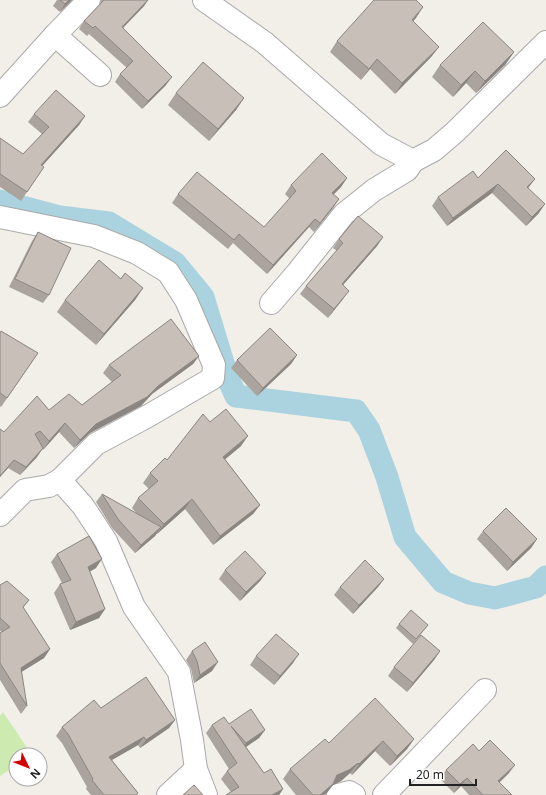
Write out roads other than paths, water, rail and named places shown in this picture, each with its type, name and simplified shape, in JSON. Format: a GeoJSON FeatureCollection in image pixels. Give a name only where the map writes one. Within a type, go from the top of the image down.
{"type":"FeatureCollection","features":[{"type":"Feature","properties":{"kind":"street"},"geometry":{"type":"LineString","coordinates":[[0,96],[89,0]]}},
{"type":"Feature","properties":{"kind":"street"},"geometry":{"type":"LineString","coordinates":[[204,0],[265,43],[382,144],[413,161]]}},
{"type":"Feature","properties":{"kind":"street"},"geometry":{"type":"LineString","coordinates":[[55,35],[100,76]]}},
{"type":"Feature","properties":{"kind":"street"},"geometry":{"type":"LineString","coordinates":[[271,303],[298,273],[344,214],[374,190],[406,170],[413,161],[434,150],[455,132],[546,42]]}},
{"type":"Feature","properties":{"kind":"street"},"geometry":{"type":"LineString","coordinates":[[0,217],[94,236],[138,253],[168,272],[186,300],[214,365],[213,378],[96,444],[60,480],[49,486],[25,490],[0,515]]}},
{"type":"Feature","properties":{"kind":"street"},"geometry":{"type":"LineString","coordinates":[[60,480],[83,506],[106,541],[134,607],[179,672],[196,769],[206,795]]}},
{"type":"Feature","properties":{"kind":"street"},"geometry":{"type":"LineString","coordinates":[[384,795],[485,690]]}},
{"type":"Feature","properties":{"kind":"street"},"geometry":{"type":"LineString","coordinates":[[168,795],[196,769]]}},
{"type":"Feature","properties":{"kind":"street"},"geometry":{"type":"LineString","coordinates":[[338,795],[349,792],[354,795]]}},
{"type":"Feature","properties":{"kind":"waterway"},"geometry":{"type":"LineString","coordinates":[[0,201],[60,217],[109,223],[175,263],[203,297],[227,376],[236,396],[356,411],[369,430],[387,477],[405,537],[443,582],[469,593],[495,598],[536,587],[546,577]]}}]}
